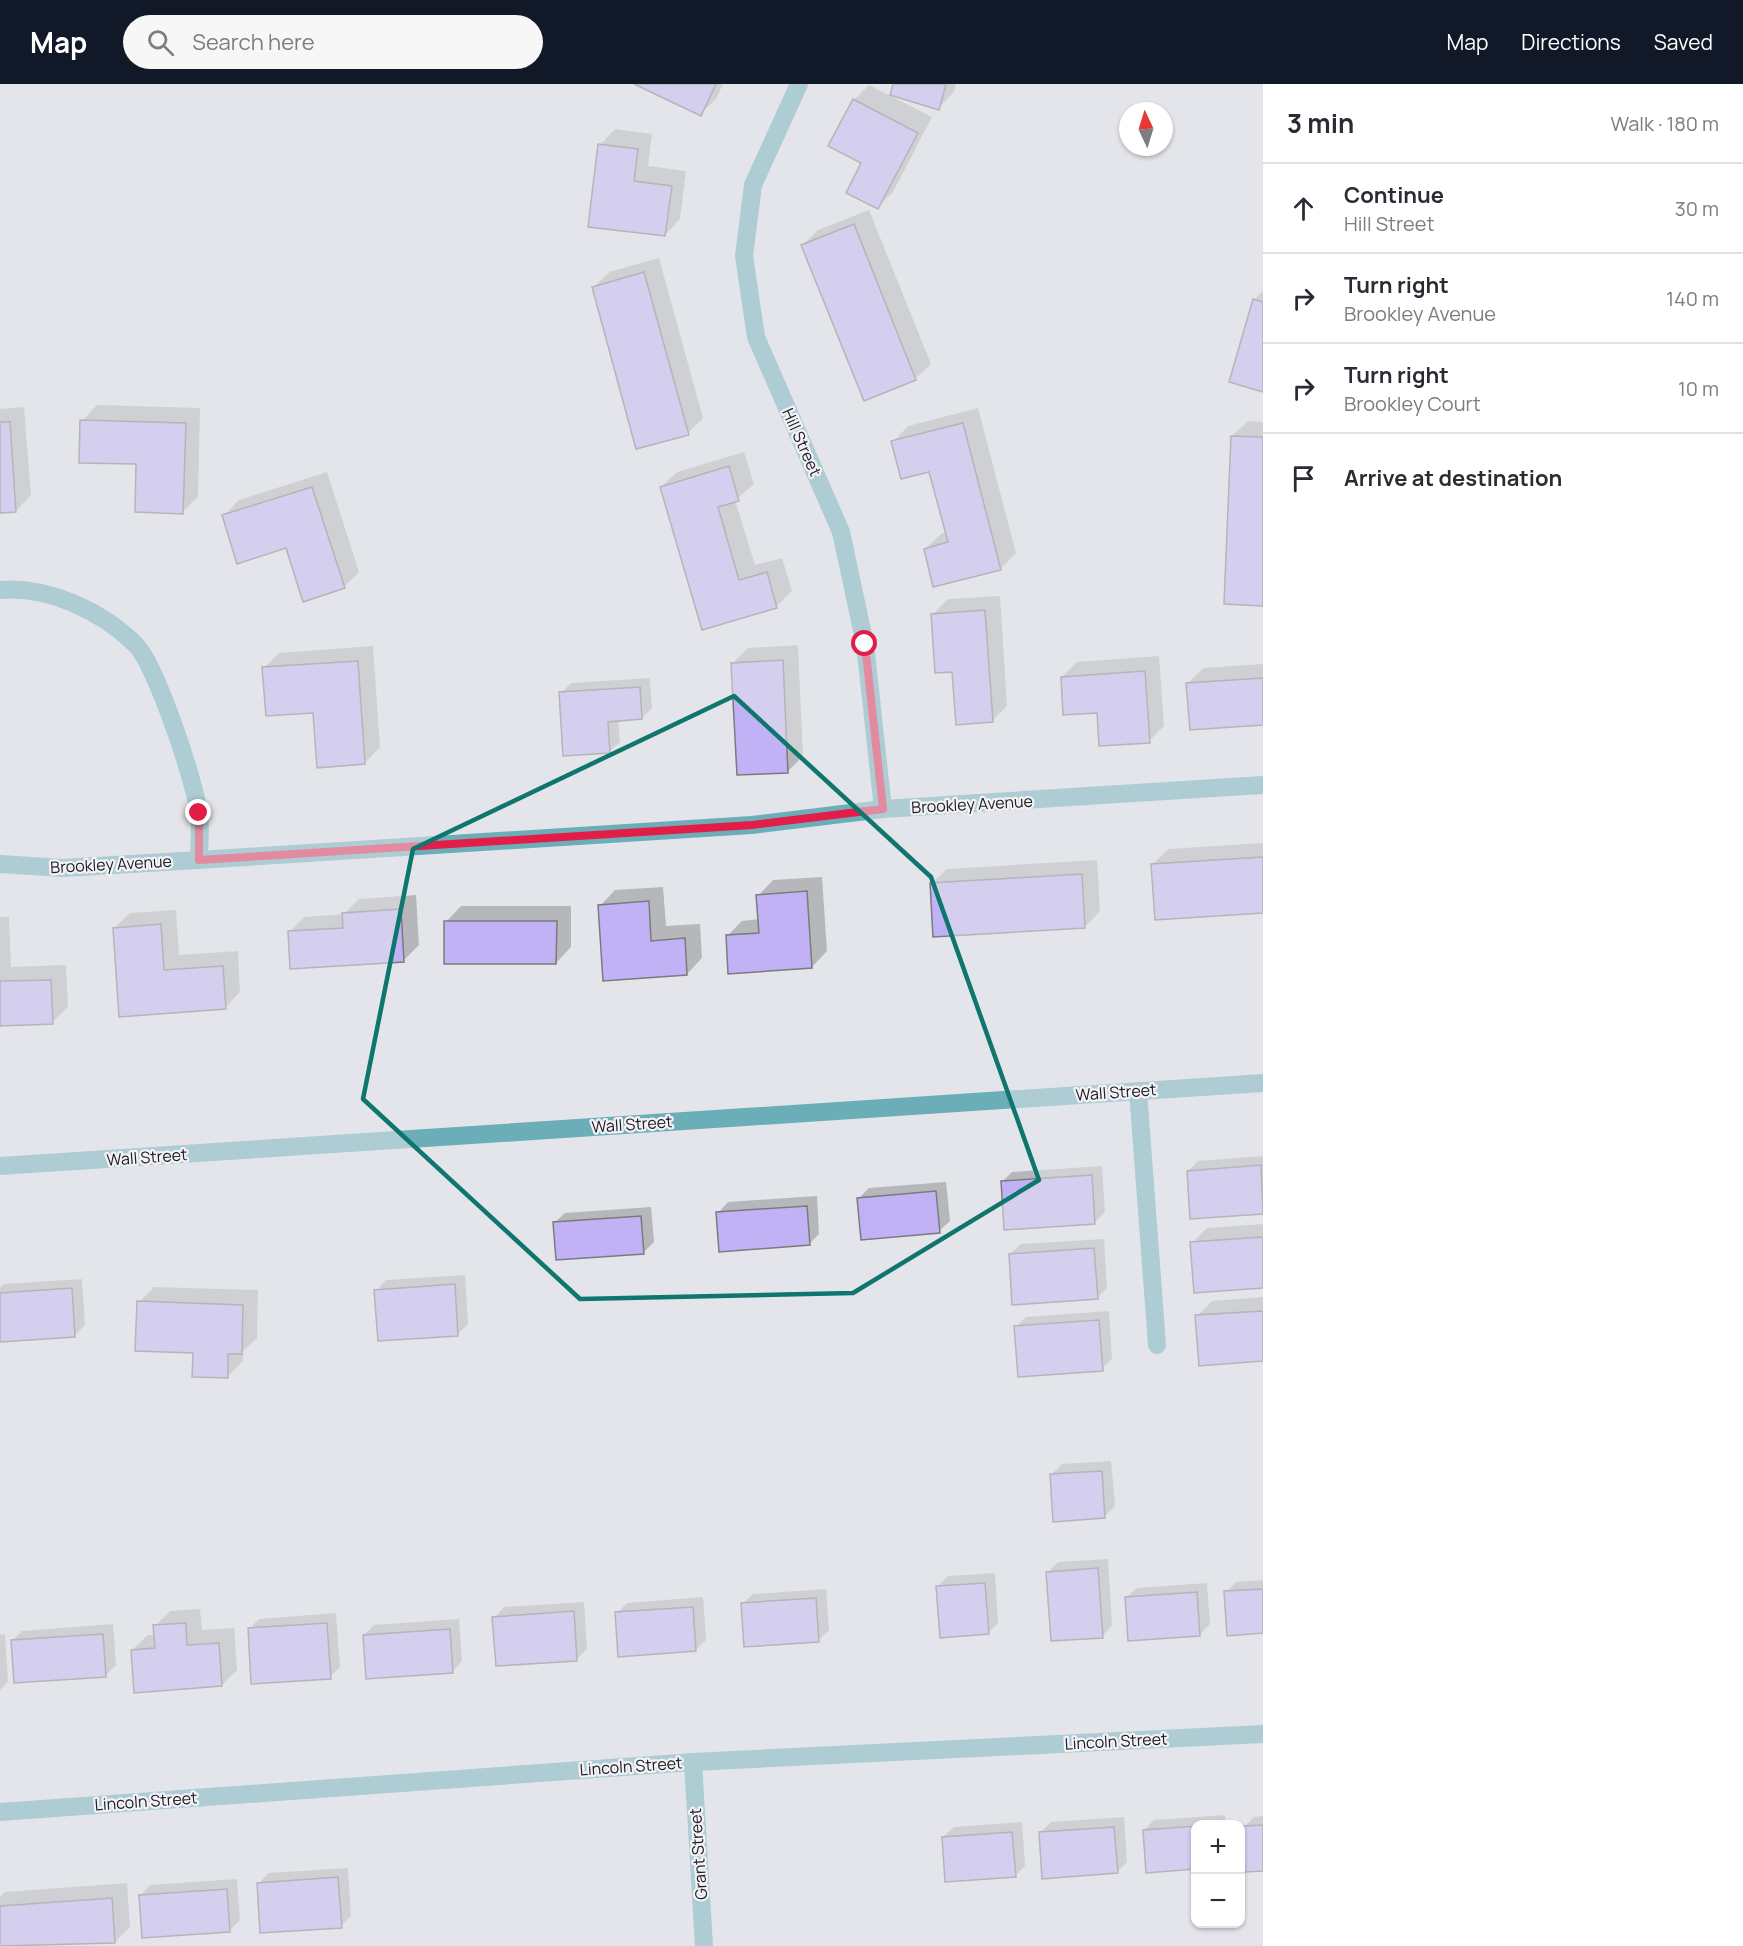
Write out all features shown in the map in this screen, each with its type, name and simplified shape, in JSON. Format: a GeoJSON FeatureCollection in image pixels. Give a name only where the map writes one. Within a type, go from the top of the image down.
{"type":"FeatureCollection","features":[{"type":"Feature","properties":{"kind":"street","name":"Hill Street"},"geometry":{"type":"LineString","coordinates":[[799,84],[753,185],[744,256],[756,337],[841,532],[865,644],[883,809]]}},
{"type":"Feature","properties":{"kind":"street"},"geometry":{"type":"LineString","coordinates":[[0,590],[57,597],[100,616],[138,646],[159,688],[176,733],[199,813],[199,860]]}},
{"type":"Feature","properties":{"kind":"street","name":"Brookley Avenue"},"geometry":{"type":"LineString","coordinates":[[0,864],[63,868],[199,860],[752,825],[883,809],[1263,785]]}},
{"type":"Feature","properties":{"kind":"street","name":"Wall Street"},"geometry":{"type":"LineString","coordinates":[[0,1166],[1263,1083]]}},
{"type":"Feature","properties":{"kind":"street"},"geometry":{"type":"LineString","coordinates":[[1138,1091],[1157,1345]]}},
{"type":"Feature","properties":{"kind":"street","name":"Lincoln Street"},"geometry":{"type":"LineString","coordinates":[[0,1812],[693,1762],[1263,1734]]}},
{"type":"Feature","properties":{"kind":"street","name":"Grant Street"},"geometry":{"type":"LineString","coordinates":[[693,1762],[704,1946]]}},
{"type":"Feature","properties":{"kind":"highlighted area"},"geometry":{"type":"Polygon","coordinates":[[[734,696],[931,877],[1039,1180],[853,1293],[580,1299],[363,1099],[413,849],[734,696]]]}},
{"type":"Feature","properties":{"kind":"building"},"geometry":{"type":"Polygon","coordinates":[[[634,84],[716,84],[701,116],[634,84]]]}},
{"type":"Feature","properties":{"kind":"building"},"geometry":{"type":"Polygon","coordinates":[[[893,84],[946,84],[939,110],[890,95],[893,84]]]}},
{"type":"Feature","properties":{"kind":"building"},"geometry":{"type":"Polygon","coordinates":[[[853,99],[918,133],[878,209],[846,193],[861,163],[828,146],[853,99]]]}},
{"type":"Feature","properties":{"kind":"building"},"geometry":{"type":"Polygon","coordinates":[[[598,144],[638,149],[634,181],[672,186],[665,236],[588,227],[598,144]]]}},
{"type":"Feature","properties":{"kind":"building"},"geometry":{"type":"Polygon","coordinates":[[[854,224],[916,380],[864,401],[801,245],[854,224]]]}},
{"type":"Feature","properties":{"kind":"building"},"geometry":{"type":"Polygon","coordinates":[[[644,272],[689,435],[636,449],[592,287],[644,272]]]}},
{"type":"Feature","properties":{"kind":"building"},"geometry":{"type":"Polygon","coordinates":[[[1253,299],[1263,302],[1263,392],[1229,382],[1253,299]]]}},
{"type":"Feature","properties":{"kind":"building"},"geometry":{"type":"Polygon","coordinates":[[[80,420],[186,423],[183,514],[135,512],[136,464],[79,463],[80,420]]]}},
{"type":"Feature","properties":{"kind":"building"},"geometry":{"type":"Polygon","coordinates":[[[0,422],[10,422],[16,512],[0,513],[0,422]]]}},
{"type":"Feature","properties":{"kind":"building"},"geometry":{"type":"Polygon","coordinates":[[[963,423],[1001,570],[933,587],[924,549],[948,542],[929,472],[901,479],[891,441],[963,423]]]}},
{"type":"Feature","properties":{"kind":"building"},"geometry":{"type":"Polygon","coordinates":[[[1231,436],[1263,437],[1263,606],[1224,604],[1231,436]]]}},
{"type":"Feature","properties":{"kind":"building"},"geometry":{"type":"Polygon","coordinates":[[[729,466],[739,501],[718,507],[739,580],[767,572],[777,608],[702,630],[660,487],[729,466]]]}},
{"type":"Feature","properties":{"kind":"building"},"geometry":{"type":"Polygon","coordinates":[[[312,487],[345,588],[303,602],[286,548],[237,564],[222,515],[312,487]]]}},
{"type":"Feature","properties":{"kind":"building"},"geometry":{"type":"Polygon","coordinates":[[[985,610],[993,722],[956,725],[952,672],[935,673],[931,614],[985,610]]]}},
{"type":"Feature","properties":{"kind":"building"},"geometry":{"type":"Polygon","coordinates":[[[783,660],[788,773],[737,775],[731,663],[783,660]]]}},
{"type":"Feature","properties":{"kind":"building"},"geometry":{"type":"Polygon","coordinates":[[[358,661],[365,764],[317,768],[313,713],[266,716],[262,667],[358,661]]]}},
{"type":"Feature","properties":{"kind":"building"},"geometry":{"type":"Polygon","coordinates":[[[1145,671],[1150,743],[1099,746],[1097,713],[1063,715],[1061,677],[1145,671]]]}},
{"type":"Feature","properties":{"kind":"building"},"geometry":{"type":"Polygon","coordinates":[[[1263,678],[1263,725],[1190,730],[1186,683],[1263,678]]]}},
{"type":"Feature","properties":{"kind":"building"},"geometry":{"type":"Polygon","coordinates":[[[640,687],[642,719],[608,722],[610,753],[563,756],[559,692],[640,687]]]}},
{"type":"Feature","properties":{"kind":"building"},"geometry":{"type":"Polygon","coordinates":[[[1263,857],[1263,913],[1155,920],[1151,864],[1263,857]]]}},
{"type":"Feature","properties":{"kind":"building"},"geometry":{"type":"Polygon","coordinates":[[[1082,874],[1085,928],[933,937],[930,883],[1082,874]]]}},
{"type":"Feature","properties":{"kind":"building"},"geometry":{"type":"Polygon","coordinates":[[[807,891],[812,968],[728,974],[726,935],[759,933],[756,895],[807,891]]]}},
{"type":"Feature","properties":{"kind":"building"},"geometry":{"type":"Polygon","coordinates":[[[649,901],[651,941],[685,938],[687,975],[603,981],[598,905],[649,901]]]}},
{"type":"Feature","properties":{"kind":"building"},"geometry":{"type":"Polygon","coordinates":[[[401,909],[404,962],[290,969],[288,931],[343,928],[342,913],[401,909]]]}},
{"type":"Feature","properties":{"kind":"building"},"geometry":{"type":"Polygon","coordinates":[[[444,921],[557,921],[556,964],[444,964],[444,921]]]}},
{"type":"Feature","properties":{"kind":"building"},"geometry":{"type":"Polygon","coordinates":[[[161,924],[164,970],[223,966],[226,1009],[119,1017],[113,928],[161,924]]]}},
{"type":"Feature","properties":{"kind":"building"},"geometry":{"type":"Polygon","coordinates":[[[51,980],[53,1024],[0,1026],[0,981],[51,980]]]}},
{"type":"Feature","properties":{"kind":"building"},"geometry":{"type":"Polygon","coordinates":[[[1261,1165],[1263,1214],[1190,1219],[1187,1171],[1261,1165]]]}},
{"type":"Feature","properties":{"kind":"building"},"geometry":{"type":"Polygon","coordinates":[[[1092,1175],[1095,1224],[1004,1230],[1001,1181],[1092,1175]]]}},
{"type":"Feature","properties":{"kind":"building"},"geometry":{"type":"Polygon","coordinates":[[[936,1191],[940,1233],[861,1240],[857,1198],[936,1191]]]}},
{"type":"Feature","properties":{"kind":"building"},"geometry":{"type":"Polygon","coordinates":[[[807,1206],[810,1245],[719,1252],[716,1212],[807,1206]]]}},
{"type":"Feature","properties":{"kind":"building"},"geometry":{"type":"Polygon","coordinates":[[[641,1216],[644,1254],[556,1260],[553,1222],[641,1216]]]}},
{"type":"Feature","properties":{"kind":"building"},"geometry":{"type":"Polygon","coordinates":[[[1263,1237],[1263,1288],[1194,1293],[1190,1242],[1263,1237]]]}},
{"type":"Feature","properties":{"kind":"building"},"geometry":{"type":"Polygon","coordinates":[[[1094,1248],[1098,1299],[1012,1305],[1009,1254],[1094,1248]]]}},
{"type":"Feature","properties":{"kind":"building"},"geometry":{"type":"Polygon","coordinates":[[[455,1284],[458,1336],[378,1341],[374,1290],[455,1284]]]}},
{"type":"Feature","properties":{"kind":"building"},"geometry":{"type":"Polygon","coordinates":[[[72,1288],[75,1337],[0,1342],[0,1293],[72,1288]]]}},
{"type":"Feature","properties":{"kind":"building"},"geometry":{"type":"Polygon","coordinates":[[[137,1301],[243,1305],[242,1354],[228,1354],[228,1378],[192,1377],[193,1353],[135,1351],[137,1301]]]}},
{"type":"Feature","properties":{"kind":"building"},"geometry":{"type":"Polygon","coordinates":[[[1263,1311],[1263,1361],[1199,1366],[1195,1315],[1263,1311]]]}},
{"type":"Feature","properties":{"kind":"building"},"geometry":{"type":"Polygon","coordinates":[[[1099,1320],[1103,1371],[1018,1377],[1014,1326],[1099,1320]]]}},
{"type":"Feature","properties":{"kind":"building"},"geometry":{"type":"Polygon","coordinates":[[[1102,1471],[1105,1518],[1053,1522],[1050,1474],[1102,1471]]]}},
{"type":"Feature","properties":{"kind":"building"},"geometry":{"type":"Polygon","coordinates":[[[1098,1568],[1103,1638],[1051,1641],[1046,1572],[1098,1568]]]}},
{"type":"Feature","properties":{"kind":"building"},"geometry":{"type":"Polygon","coordinates":[[[985,1583],[989,1634],[940,1638],[936,1586],[985,1583]]]}},
{"type":"Feature","properties":{"kind":"building"},"geometry":{"type":"Polygon","coordinates":[[[1263,1589],[1263,1633],[1227,1636],[1224,1591],[1263,1589]]]}},
{"type":"Feature","properties":{"kind":"building"},"geometry":{"type":"Polygon","coordinates":[[[1197,1592],[1200,1636],[1128,1641],[1125,1597],[1197,1592]]]}},
{"type":"Feature","properties":{"kind":"building"},"geometry":{"type":"Polygon","coordinates":[[[816,1598],[819,1642],[744,1647],[741,1603],[816,1598]]]}},
{"type":"Feature","properties":{"kind":"building"},"geometry":{"type":"Polygon","coordinates":[[[693,1607],[696,1651],[618,1657],[615,1612],[693,1607]]]}},
{"type":"Feature","properties":{"kind":"building"},"geometry":{"type":"Polygon","coordinates":[[[574,1611],[577,1661],[496,1666],[492,1617],[574,1611]]]}},
{"type":"Feature","properties":{"kind":"building"},"geometry":{"type":"Polygon","coordinates":[[[186,1623],[187,1645],[219,1643],[222,1686],[134,1693],[131,1650],[155,1648],[153,1625],[186,1623]]]}},
{"type":"Feature","properties":{"kind":"building"},"geometry":{"type":"Polygon","coordinates":[[[327,1623],[331,1679],[251,1684],[248,1628],[327,1623]]]}},
{"type":"Feature","properties":{"kind":"building"},"geometry":{"type":"Polygon","coordinates":[[[450,1629],[453,1673],[366,1679],[363,1635],[450,1629]]]}},
{"type":"Feature","properties":{"kind":"building"},"geometry":{"type":"Polygon","coordinates":[[[103,1634],[106,1677],[14,1683],[11,1640],[103,1634]]]}},
{"type":"Feature","properties":{"kind":"building"},"geometry":{"type":"Polygon","coordinates":[[[1263,1825],[1263,1871],[1245,1872],[1245,1826],[1263,1825]]]}},
{"type":"Feature","properties":{"kind":"building"},"geometry":{"type":"Polygon","coordinates":[[[1191,1826],[1191,1869],[1146,1873],[1143,1830],[1191,1826]]]}},
{"type":"Feature","properties":{"kind":"building"},"geometry":{"type":"Polygon","coordinates":[[[1114,1827],[1118,1873],[1042,1879],[1039,1832],[1114,1827]]]}},
{"type":"Feature","properties":{"kind":"building"},"geometry":{"type":"Polygon","coordinates":[[[1012,1832],[1016,1877],[945,1882],[942,1837],[1012,1832]]]}},
{"type":"Feature","properties":{"kind":"building"},"geometry":{"type":"Polygon","coordinates":[[[338,1877],[342,1928],[260,1933],[257,1883],[338,1877]]]}},
{"type":"Feature","properties":{"kind":"building"},"geometry":{"type":"Polygon","coordinates":[[[227,1889],[230,1932],[142,1938],[139,1895],[227,1889]]]}},
{"type":"Feature","properties":{"kind":"building"},"geometry":{"type":"Polygon","coordinates":[[[112,1898],[115,1943],[0,1946],[0,1906],[112,1898]]]}},
{"type":"Feature","properties":{"kind":"route"},"geometry":{"type":"LineString","coordinates":[[199,813],[199,860],[752,825],[883,809],[865,644]]}}]}
